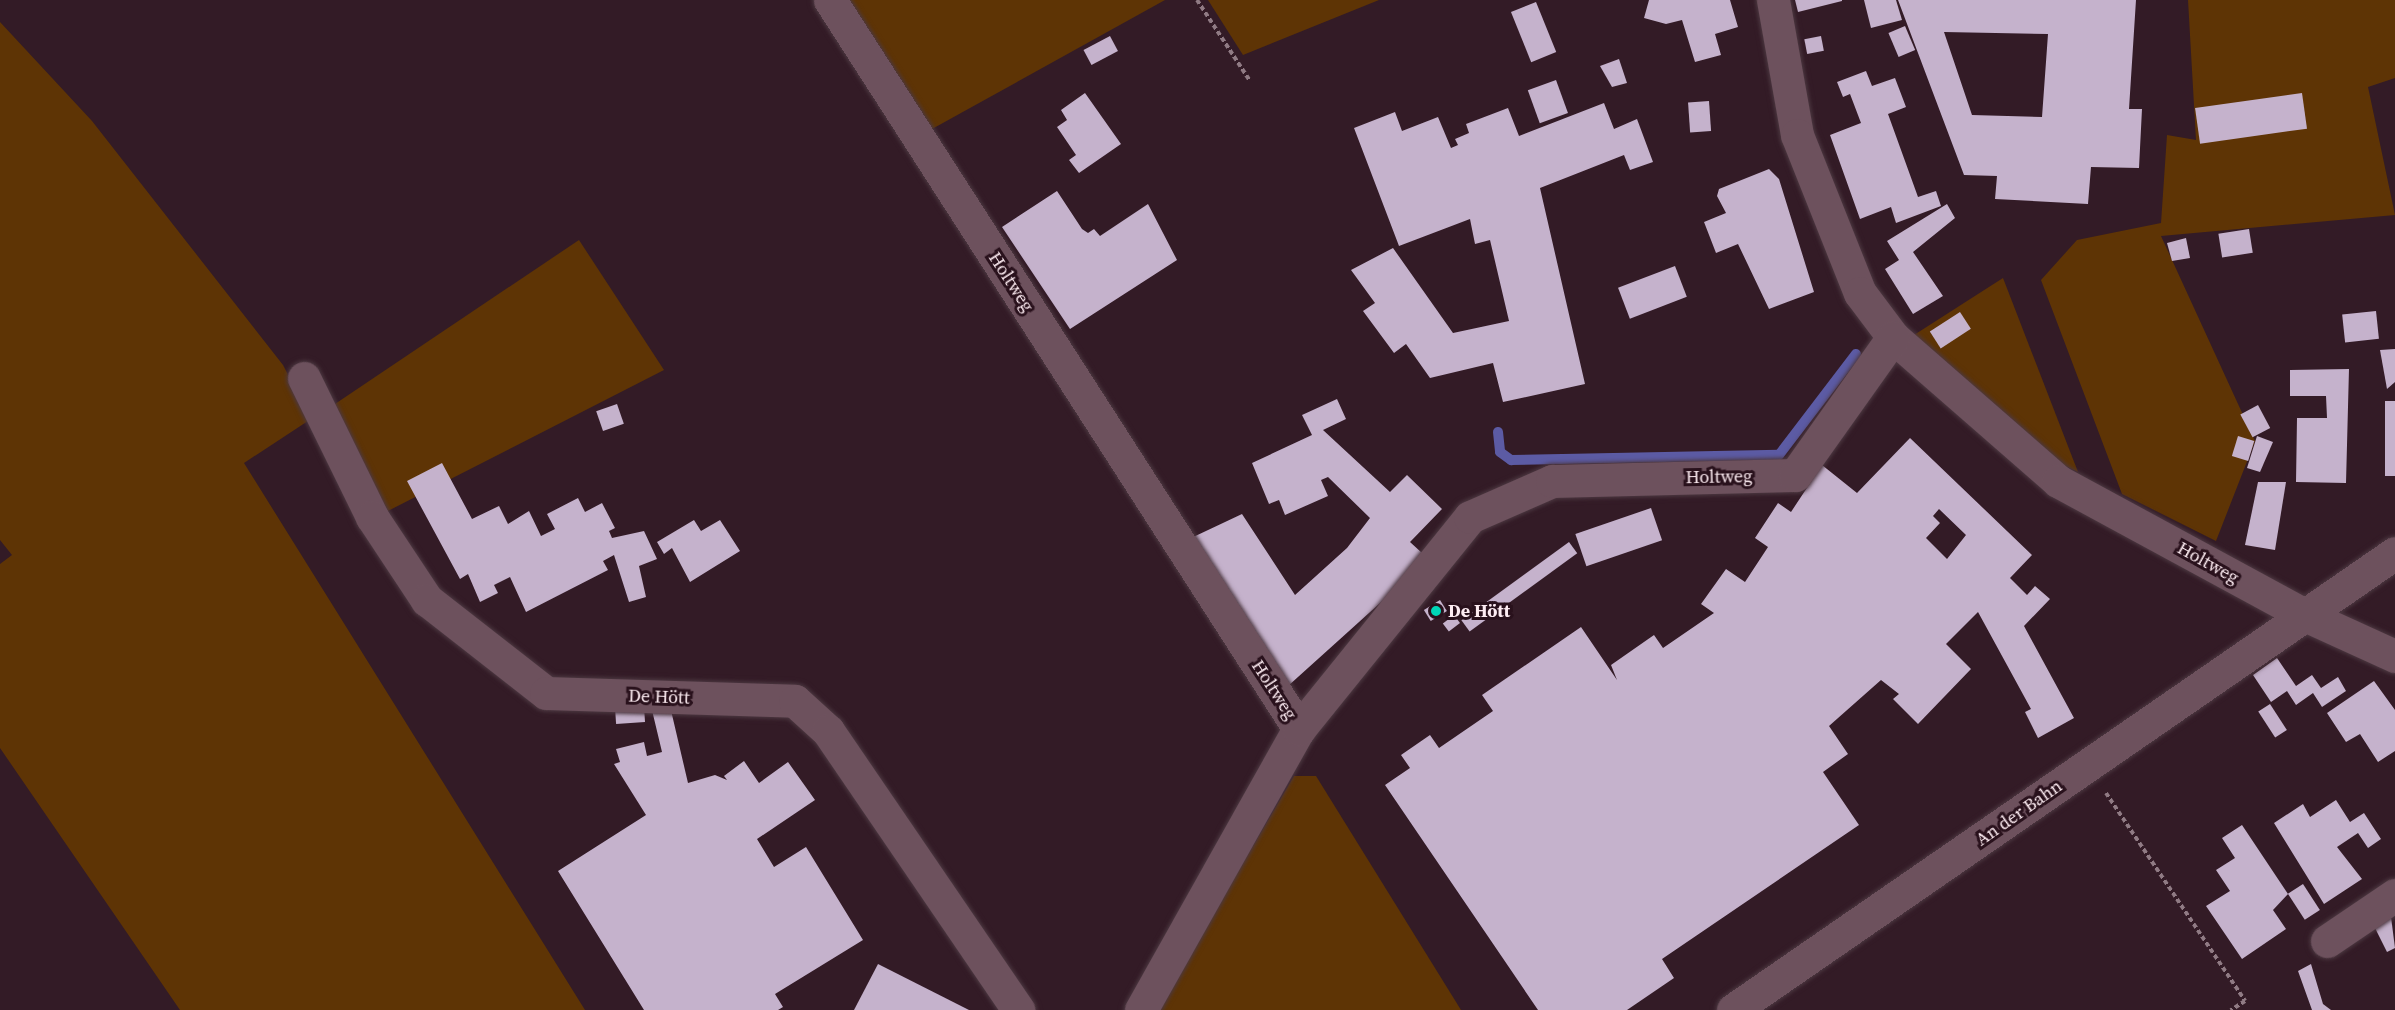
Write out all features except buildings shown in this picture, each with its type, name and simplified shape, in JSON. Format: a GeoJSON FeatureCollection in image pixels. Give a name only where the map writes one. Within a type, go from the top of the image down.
{"type":"FeatureCollection","features":[{"type":"Feature","properties":{"kind":"street","name":"Holtweg"},"geometry":{"type":"LineString","coordinates":[[830,0],[1299,729],[1470,517],[1552,481],[1795,476],[1893,337]]}},
{"type":"Feature","properties":{"kind":"street","name":"Holtweg"},"geometry":{"type":"LineString","coordinates":[[1773,0],[1797,135],[1860,293],[1893,337],[2058,481],[2305,615],[2395,656]]}},
{"type":"Feature","properties":{"kind":"street","name":"De Hött"},"geometry":{"type":"LineString","coordinates":[[304,378],[372,517],[427,600],[546,693],[795,701],[828,730],[1018,1010]]}},
{"type":"Feature","properties":{"kind":"street","name":"An der Bahn"},"geometry":{"type":"LineString","coordinates":[[1733,1010],[2395,553]]}},
{"type":"Feature","properties":{"kind":"street"},"geometry":{"type":"LineString","coordinates":[[1141,1010],[1299,729]]}},
{"type":"Feature","properties":{"kind":"street"},"geometry":{"type":"LineString","coordinates":[[2327,941],[2395,895]]}},
{"type":"Feature","properties":{"kind":"path"},"geometry":{"type":"LineString","coordinates":[[1197,0],[1250,81]]}},
{"type":"Feature","properties":{"kind":"path"},"geometry":{"type":"LineString","coordinates":[[2087,765],[2244,1001],[2231,1010]]}},
{"type":"Feature","properties":{"kind":"shaded area"},"geometry":{"type":"Polygon","coordinates":[[[846,0],[1165,0],[932,129],[846,0]]]}},
{"type":"Feature","properties":{"kind":"shaded area"},"geometry":{"type":"Polygon","coordinates":[[[1208,0],[1379,0],[1243,55],[1208,0]]]}},
{"type":"Feature","properties":{"kind":"shaded area"},"geometry":{"type":"Polygon","coordinates":[[[2188,0],[2395,0],[2395,78],[2368,87],[2395,215],[2161,236],[2255,441],[2216,541],[2122,494],[2041,280],[2077,240],[2161,223],[2167,135],[2196,140],[2188,0]]]}},
{"type":"Feature","properties":{"kind":"shaded area"},"geometry":{"type":"Polygon","coordinates":[[[0,22],[92,121],[283,365],[311,419],[244,463],[585,1010],[180,1010],[0,748],[0,564],[12,555],[0,540],[0,22]]]}},
{"type":"Feature","properties":{"kind":"shaded area"},"geometry":{"type":"Polygon","coordinates":[[[579,240],[664,370],[382,514],[329,408],[579,240]]]}},
{"type":"Feature","properties":{"kind":"shaded area"},"geometry":{"type":"Polygon","coordinates":[[[2003,278],[2078,472],[2059,463],[1914,335],[2003,278]]]}},
{"type":"Feature","properties":{"kind":"shaded area"},"geometry":{"type":"Polygon","coordinates":[[[1294,776],[1316,776],[1461,1010],[1157,1010],[1294,776]]]}},
{"type":"Feature","properties":{"kind":"waterway"},"geometry":{"type":"LineString","coordinates":[[1498,432],[1500,452],[1511,460],[1779,455],[1856,354]]}},
{"type":"Feature","properties":{"kind":"place","name":"De Hött"},"geometry":{"type":"Point","coordinates":[1436,611]}}]}
